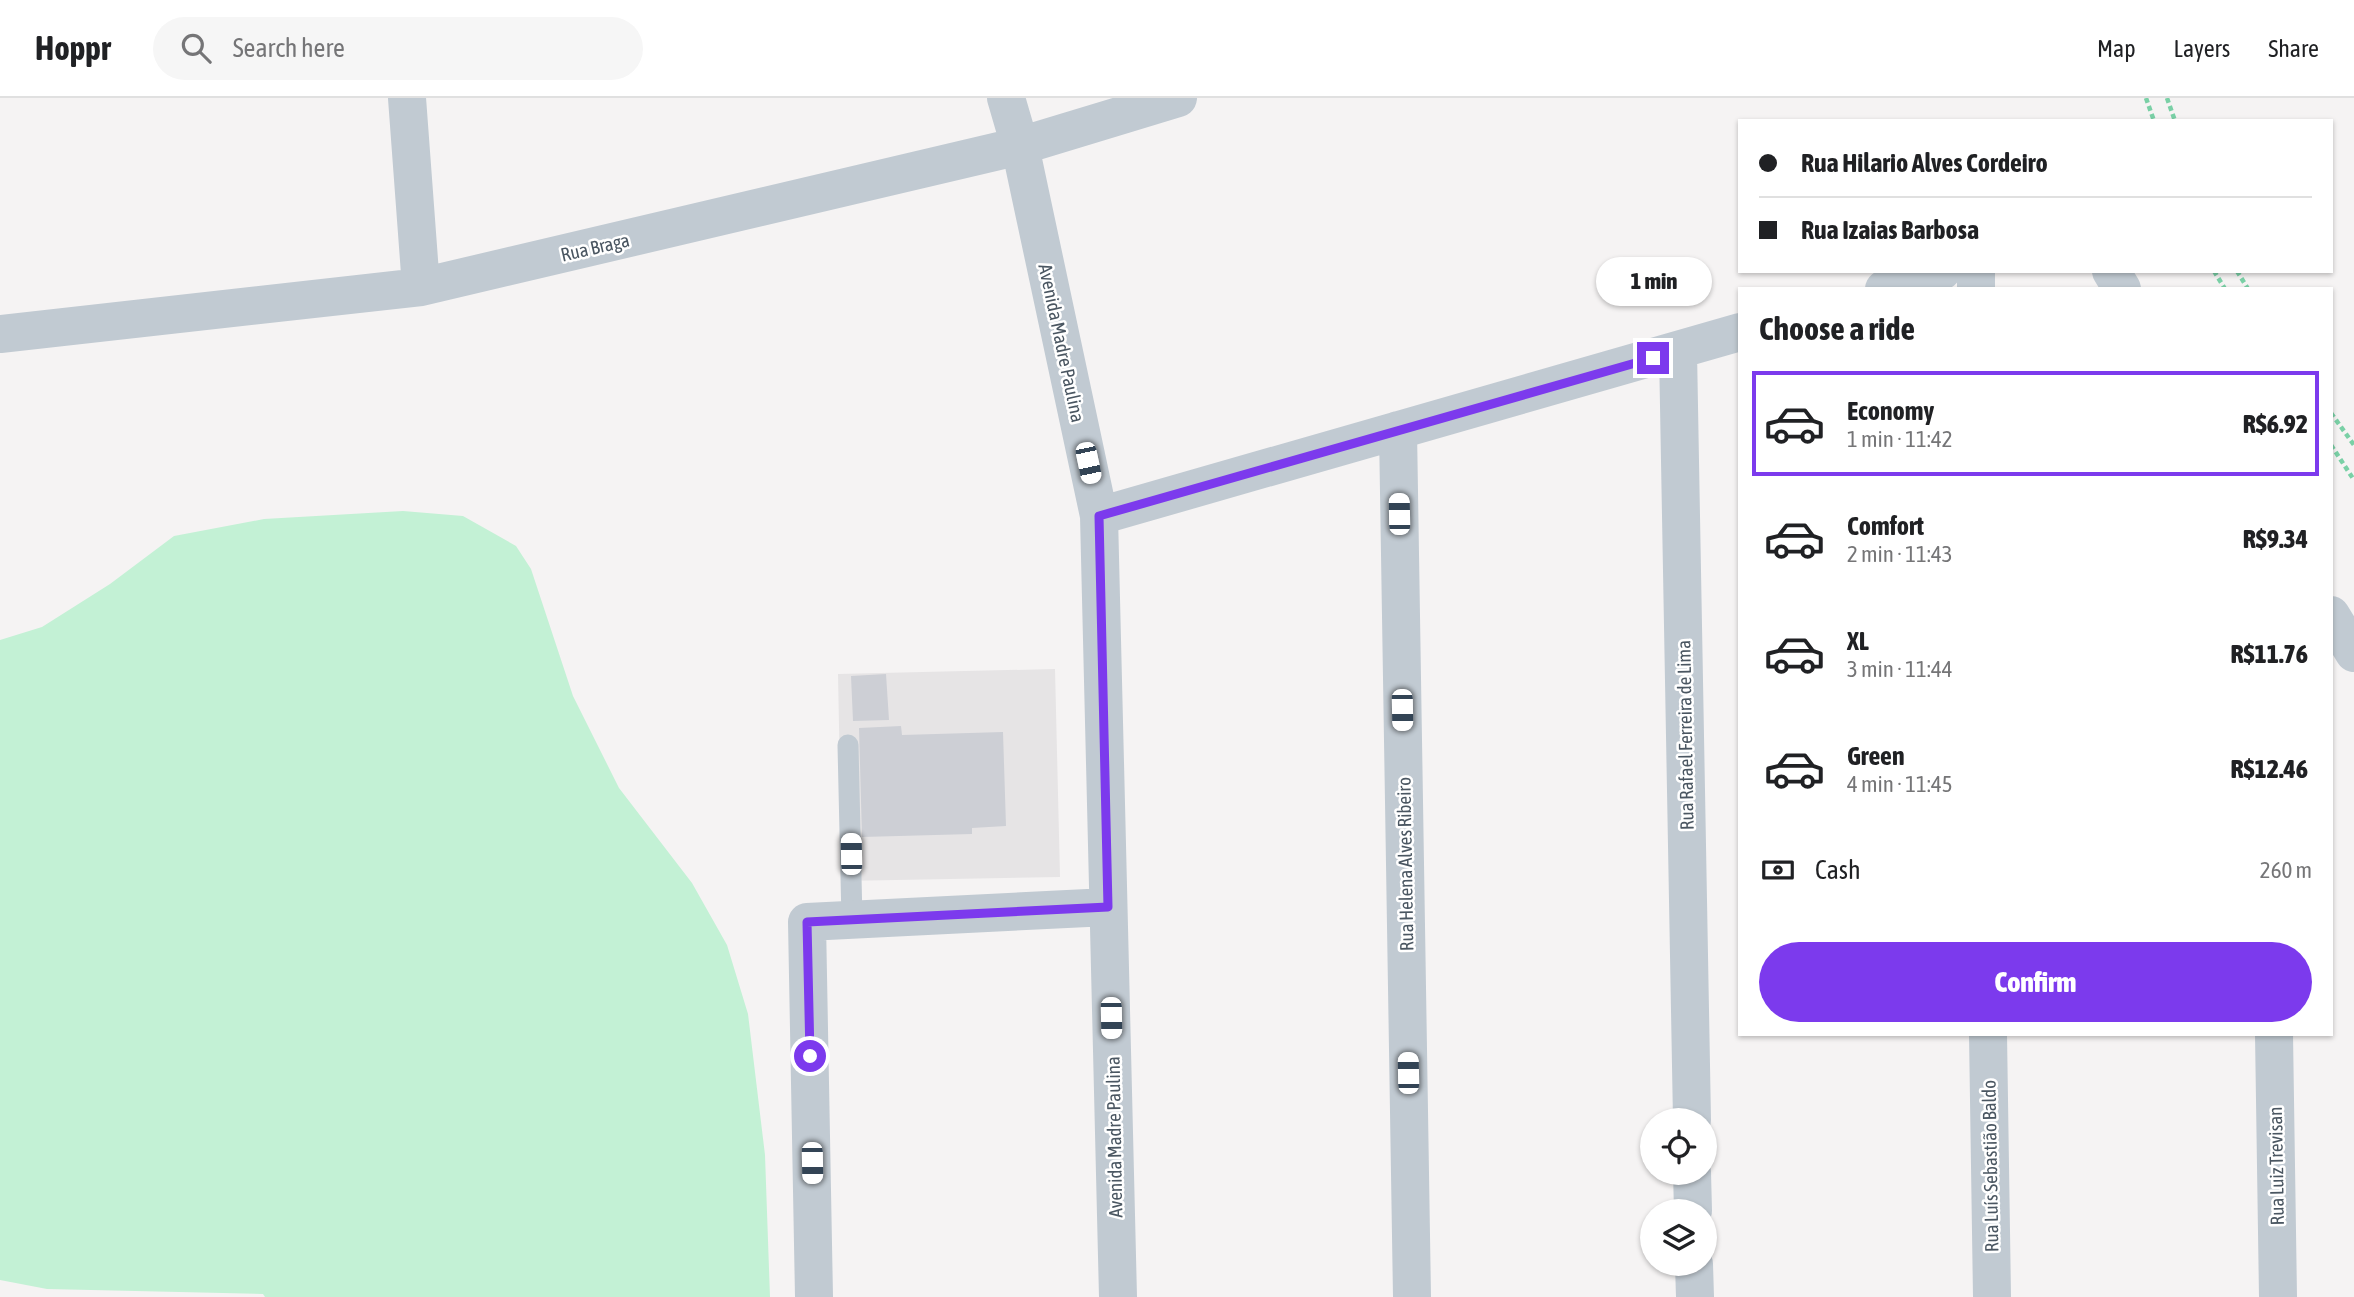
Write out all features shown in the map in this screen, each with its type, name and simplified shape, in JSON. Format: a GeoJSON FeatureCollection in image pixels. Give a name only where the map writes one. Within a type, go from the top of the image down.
{"type":"FeatureCollection","features":[{"type":"Feature","properties":{"kind":"street"},"geometry":{"type":"LineString","coordinates":[[407,98],[421,287]]}},
{"type":"Feature","properties":{"kind":"street","name":"Avenida Madre Paulina"},"geometry":{"type":"LineString","coordinates":[[1006,98],[1020,146],[1099,516],[1118,1297]]}},
{"type":"Feature","properties":{"kind":"street","name":"Rua Braga"},"geometry":{"type":"LineString","coordinates":[[0,334],[421,287],[1020,146],[1178,98]]}},
{"type":"Feature","properties":{"kind":"street"},"geometry":{"type":"LineString","coordinates":[[1890,287],[1936,273]]}},
{"type":"Feature","properties":{"kind":"street"},"geometry":{"type":"LineString","coordinates":[[1099,516],[1738,333]]}},
{"type":"Feature","properties":{"kind":"street","name":"Rua Rafael Ferreira de Lima"},"geometry":{"type":"LineString","coordinates":[[1678,351],[1692,1108]]}},
{"type":"Feature","properties":{"kind":"street","name":"Rua Helena Alves Ribeiro"},"geometry":{"type":"LineString","coordinates":[[1398,430],[1412,1297]]}},
{"type":"Feature","properties":{"kind":"street"},"geometry":{"type":"LineString","coordinates":[[2333,618],[2354,653]]}},
{"type":"Feature","properties":{"kind":"street"},"geometry":{"type":"LineString","coordinates":[[814,1297],[807,922],[1108,907]]}},
{"type":"Feature","properties":{"kind":"street","name":"Rua Luís Sebastião Baldo"},"geometry":{"type":"LineString","coordinates":[[1987,1036],[1992,1297]]}},
{"type":"Feature","properties":{"kind":"street","name":"Rua Luiz Trevisan"},"geometry":{"type":"LineString","coordinates":[[2274,1036],[2278,1297]]}},
{"type":"Feature","properties":{"kind":"street"},"geometry":{"type":"LineString","coordinates":[[1694,1276],[1695,1297]]}},
{"type":"Feature","properties":{"kind":"lane"},"geometry":{"type":"LineString","coordinates":[[848,745],[852,920]]}},
{"type":"Feature","properties":{"kind":"path"},"geometry":{"type":"LineString","coordinates":[[2146,98],[2153,119]]}},
{"type":"Feature","properties":{"kind":"path"},"geometry":{"type":"LineString","coordinates":[[2167,98],[2174,119]]}},
{"type":"Feature","properties":{"kind":"path"},"geometry":{"type":"LineString","coordinates":[[2333,416],[2354,445]]}},
{"type":"Feature","properties":{"kind":"path"},"geometry":{"type":"LineString","coordinates":[[2333,448],[2354,480]]}},
{"type":"Feature","properties":{"kind":"shaded area"},"geometry":{"type":"Polygon","coordinates":[[[1055,669],[1060,877],[842,881],[838,674],[1055,669]]]}},
{"type":"Feature","properties":{"kind":"green space"},"geometry":{"type":"Polygon","coordinates":[[[403,511],[463,516],[516,546],[531,569],[573,696],[619,788],[692,883],[727,945],[748,1014],[765,1155],[770,1297],[265,1297],[263,1294],[47,1289],[0,1280],[0,640],[42,627],[110,584],[174,536],[264,519],[403,511]]]}},
{"type":"Feature","properties":{"kind":"building"},"geometry":{"type":"Polygon","coordinates":[[[886,674],[889,720],[853,721],[851,676],[886,674]]]}},
{"type":"Feature","properties":{"kind":"building"},"geometry":{"type":"Polygon","coordinates":[[[901,726],[902,735],[1003,732],[1006,826],[972,828],[972,834],[862,837],[859,728],[901,726]]]}},
{"type":"Feature","properties":{"kind":"route"},"geometry":{"type":"LineString","coordinates":[[810,1056],[807,922],[1108,907],[1099,516],[1653,358]]}}]}
